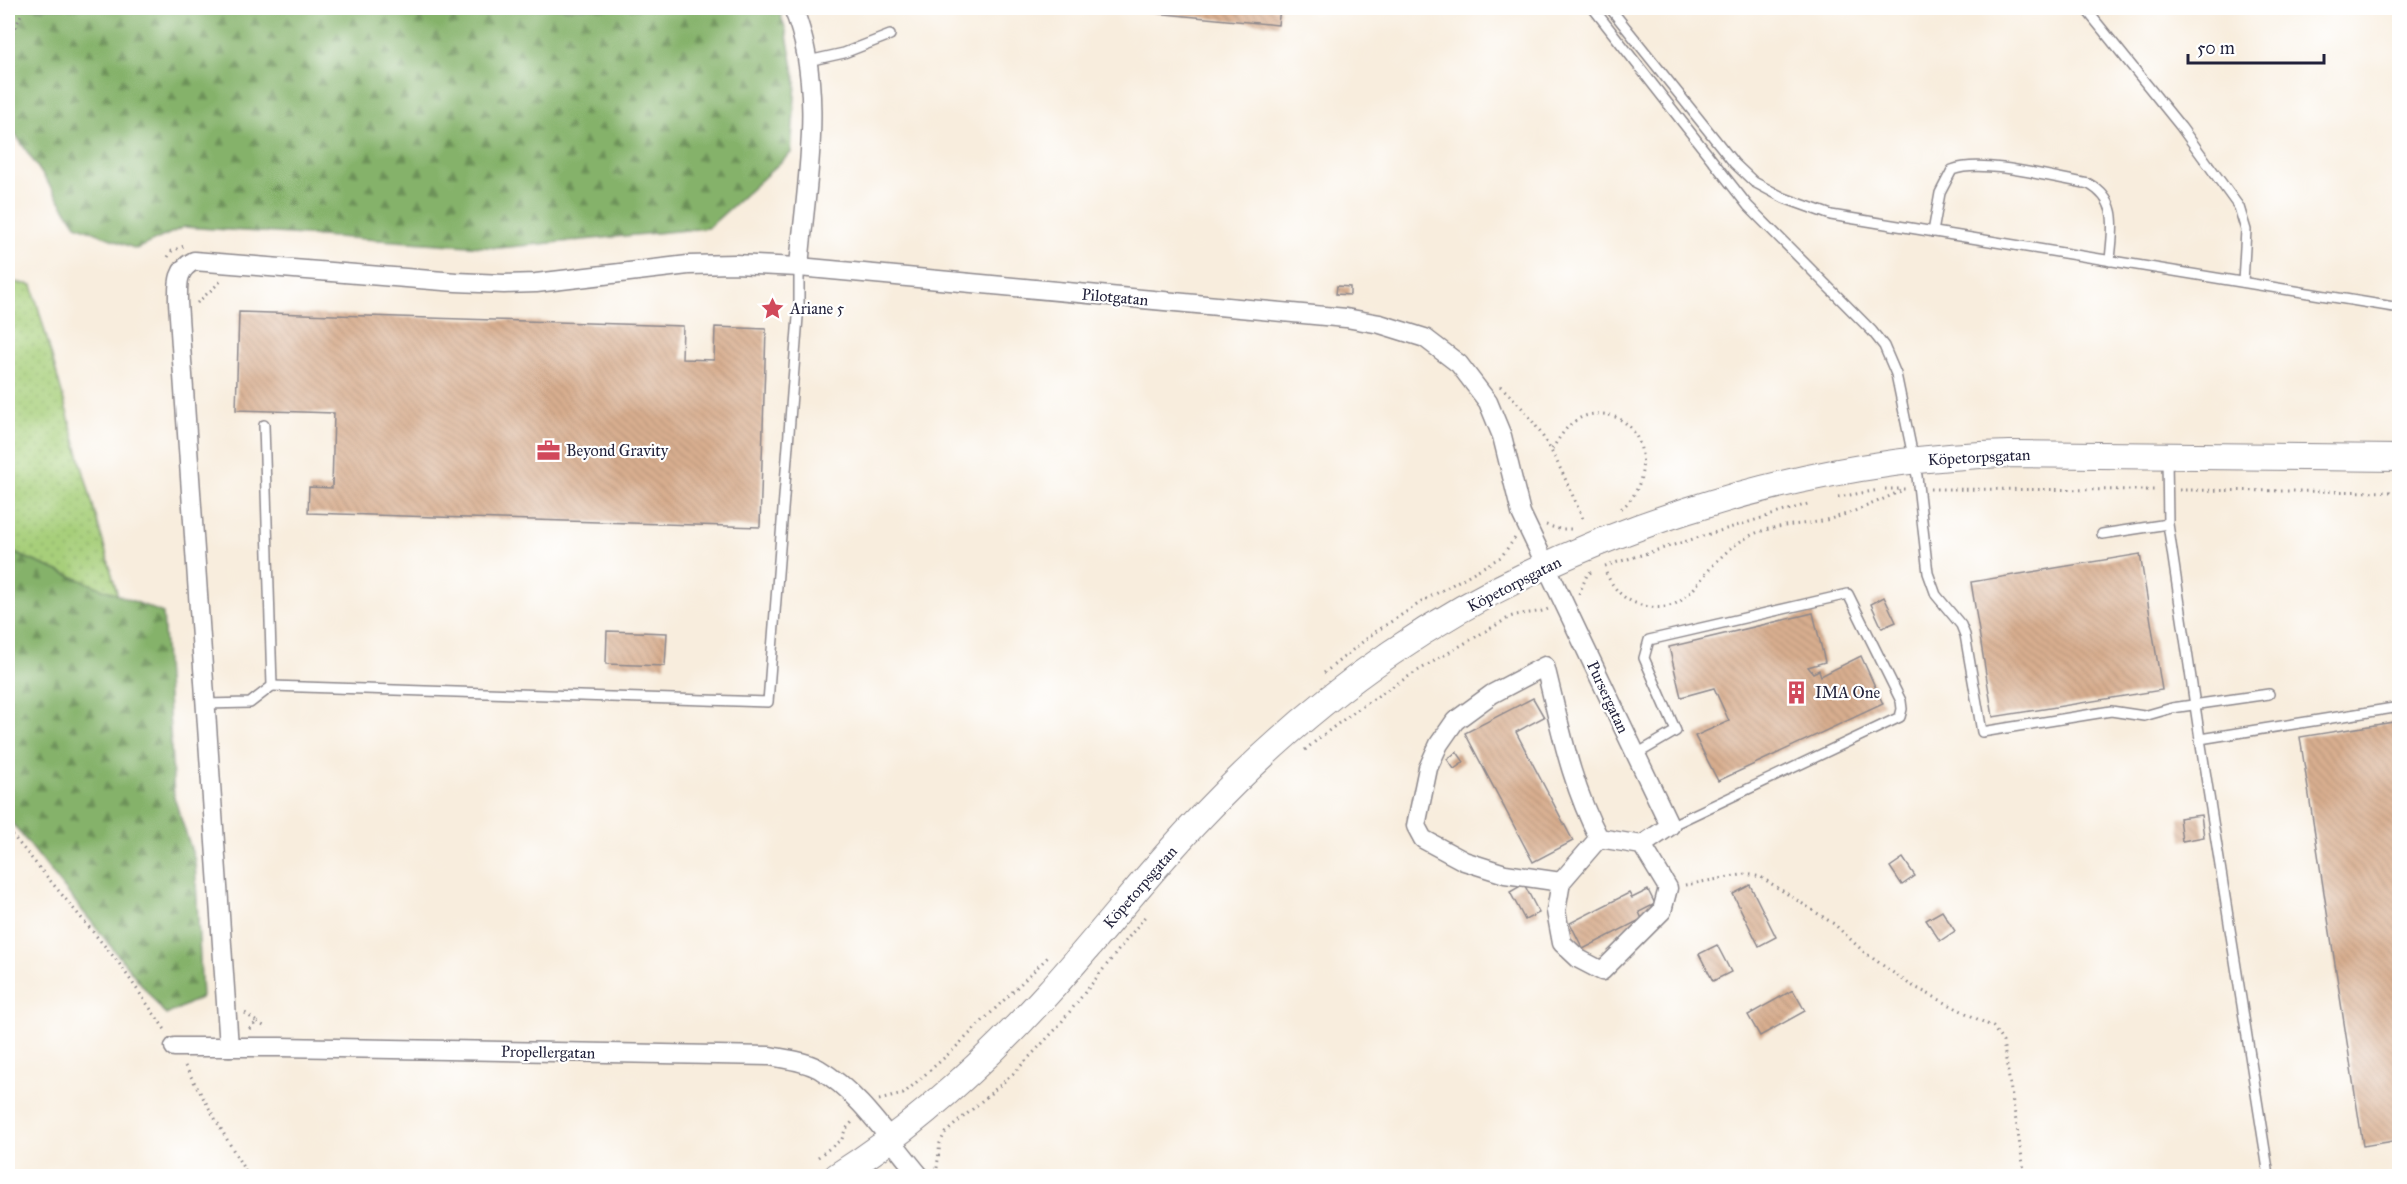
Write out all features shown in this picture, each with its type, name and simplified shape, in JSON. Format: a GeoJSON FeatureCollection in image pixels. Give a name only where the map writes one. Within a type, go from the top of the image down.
{"type":"FeatureCollection","features":[{"type":"Feature","properties":{"kind":"street"},"geometry":{"type":"LineString","coordinates":[[793,8],[808,61],[813,93],[799,267]]}},
{"type":"Feature","properties":{"kind":"street","name":"Pilotgatan"},"geometry":{"type":"LineString","coordinates":[[205,704],[178,302],[178,280],[186,265],[194,261],[504,284],[536,283],[688,265],[735,264],[799,267],[1346,318],[1402,330],[1425,338],[1444,352],[1464,371],[1488,402],[1502,436],[1514,489],[1530,532],[1547,567]]}},
{"type":"Feature","properties":{"kind":"street","name":"Köpetorpsgatan"},"geometry":{"type":"LineString","coordinates":[[837,1176],[889,1140],[975,1068],[1021,1023],[1200,817],[1251,766],[1294,728],[1339,691],[1393,652],[1474,603],[1605,540],[1721,501],[1807,479],[1914,461],[1990,454],[2400,458]]}},
{"type":"Feature","properties":{"kind":"street","name":"Pursergatan"},"geometry":{"type":"LineString","coordinates":[[1547,567],[1670,826]]}},
{"type":"Feature","properties":{"kind":"street"},"geometry":{"type":"LineString","coordinates":[[1561,882],[1505,874],[1464,861],[1423,839],[1416,826],[1428,768],[1439,744],[1455,721],[1492,694],[1545,666],[1573,778],[1584,808],[1599,838]]}},
{"type":"Feature","properties":{"kind":"street"},"geometry":{"type":"LineString","coordinates":[[205,704],[229,1047]]}},
{"type":"Feature","properties":{"kind":"street"},"geometry":{"type":"LineString","coordinates":[[1599,838],[1642,845],[1670,826]]}},
{"type":"Feature","properties":{"kind":"street"},"geometry":{"type":"LineString","coordinates":[[1599,838],[1561,882],[1556,911],[1562,943],[1579,959],[1602,971],[1662,911],[1668,888],[1642,845]]}},
{"type":"Feature","properties":{"kind":"street","name":"Propellergatan"},"geometry":{"type":"LineString","coordinates":[[174,1047],[770,1056],[818,1068],[858,1101],[889,1140],[928,1173]]}},
{"type":"Feature","properties":{"kind":"lane"},"geometry":{"type":"LineString","coordinates":[[1593,8],[1748,206],[1872,331],[1884,346],[1896,374],[1914,461],[1928,573],[1936,595],[1961,625],[1965,635],[1982,732],[2111,711],[2144,716],[2194,705],[2269,694]]}},
{"type":"Feature","properties":{"kind":"lane"},"geometry":{"type":"LineString","coordinates":[[1610,8],[1727,155],[1754,182],[1784,198],[1832,215],[2400,308]]}},
{"type":"Feature","properties":{"kind":"lane"},"geometry":{"type":"LineString","coordinates":[[2085,8],[2181,127],[2239,207],[2246,230],[2243,282]]}},
{"type":"Feature","properties":{"kind":"lane"},"geometry":{"type":"LineString","coordinates":[[808,61],[844,52],[890,35]]}},
{"type":"Feature","properties":{"kind":"lane"},"geometry":{"type":"LineString","coordinates":[[1933,231],[1940,193],[1952,170],[1964,165],[1985,165],[2089,184],[2100,190],[2106,197],[2113,216],[2110,261]]}},
{"type":"Feature","properties":{"kind":"lane"},"geometry":{"type":"LineString","coordinates":[[205,704],[250,703],[272,686],[768,702],[798,316],[799,267]]}},
{"type":"Feature","properties":{"kind":"lane"},"geometry":{"type":"LineString","coordinates":[[264,425],[272,686]]}},
{"type":"Feature","properties":{"kind":"lane"},"geometry":{"type":"LineString","coordinates":[[2167,456],[2168,524],[2194,705],[2269,1176]]}},
{"type":"Feature","properties":{"kind":"lane"},"geometry":{"type":"LineString","coordinates":[[2102,534],[2168,524]]}},
{"type":"Feature","properties":{"kind":"lane"},"geometry":{"type":"LineString","coordinates":[[1635,755],[1676,731],[1644,658],[1649,640],[1848,594],[1901,701],[1900,717],[1670,826]]}},
{"type":"Feature","properties":{"kind":"lane"},"geometry":{"type":"LineString","coordinates":[[2200,739],[2400,707]]}},
{"type":"Feature","properties":{"kind":"path"},"geometry":{"type":"LineString","coordinates":[[8,44],[24,8]]}},
{"type":"Feature","properties":{"kind":"path"},"geometry":{"type":"LineString","coordinates":[[1500,386],[1516,399],[1552,449],[1583,519]]}},
{"type":"Feature","properties":{"kind":"path"},"geometry":{"type":"LineString","coordinates":[[1552,449],[1573,422],[1585,416],[1608,415],[1619,418],[1629,426],[1640,445],[1642,474],[1635,495],[1628,505],[1616,512]]}},
{"type":"Feature","properties":{"kind":"path"},"geometry":{"type":"LineString","coordinates":[[1833,497],[1885,489],[1919,489]]}},
{"type":"Feature","properties":{"kind":"path"},"geometry":{"type":"LineString","coordinates":[[1606,573],[1620,595],[1630,601],[1652,606],[1677,603],[1699,585],[1717,561],[1750,536],[1778,527],[1818,522],[1846,514],[1904,489]]}},
{"type":"Feature","properties":{"kind":"path"},"geometry":{"type":"LineString","coordinates":[[1602,567],[1815,502]]}},
{"type":"Feature","properties":{"kind":"path"},"geometry":{"type":"LineString","coordinates":[[1530,532],[1548,524],[1559,529],[1579,528]]}},
{"type":"Feature","properties":{"kind":"path"},"geometry":{"type":"LineString","coordinates":[[1300,753],[1352,715],[1451,651],[1510,617],[1521,613],[1542,612],[1579,594],[1587,575],[1592,571]]}},
{"type":"Feature","properties":{"kind":"path"},"geometry":{"type":"LineString","coordinates":[[8,830],[118,962],[163,1027],[248,1176]]}},
{"type":"Feature","properties":{"kind":"path"},"geometry":{"type":"LineString","coordinates":[[1668,888],[1739,875],[1761,877],[1834,924],[1864,952],[1909,984],[1993,1027],[2003,1042],[2025,1176]]}},
{"type":"Feature","properties":{"kind":"path"},"geometry":{"type":"LineString","coordinates":[[928,1173],[945,1133],[1014,1073],[1056,1029],[1148,913]]}},
{"type":"Feature","properties":{"kind":"green space"},"geometry":{"type":"Polygon","coordinates":[[[8,8],[778,8],[786,30],[796,83],[791,153],[708,228],[499,248],[184,227],[136,249],[76,225],[8,123],[8,8]]]}},
{"type":"Feature","properties":{"kind":"green space"},"geometry":{"type":"Polygon","coordinates":[[[8,281],[32,285],[118,596],[14,553],[8,547],[8,281]]]}},
{"type":"Feature","properties":{"kind":"green space"},"geometry":{"type":"Polygon","coordinates":[[[8,547],[14,553],[163,613],[174,797],[195,861],[202,997],[166,1015],[8,818],[8,547]]]}},
{"type":"Feature","properties":{"kind":"building"},"geometry":{"type":"Polygon","coordinates":[[[1103,8],[1280,8],[1278,25],[1103,8]]]}},
{"type":"Feature","properties":{"kind":"building"},"geometry":{"type":"Polygon","coordinates":[[[1337,286],[1350,287],[1350,295],[1336,294],[1337,286]]]}},
{"type":"Feature","properties":{"kind":"building","name":"Beyond Gravity"},"geometry":{"type":"Polygon","coordinates":[[[239,312],[683,326],[682,359],[714,360],[715,327],[766,329],[760,527],[308,513],[309,487],[332,488],[334,413],[236,410],[239,312]]]}},
{"type":"Feature","properties":{"kind":"building"},"geometry":{"type":"Polygon","coordinates":[[[2140,554],[2162,690],[1993,717],[1971,582],[2140,554]]]}},
{"type":"Feature","properties":{"kind":"building"},"geometry":{"type":"Polygon","coordinates":[[[1884,597],[1896,622],[1882,628],[1871,604],[1884,597]]]}},
{"type":"Feature","properties":{"kind":"building","name":"IMA One"},"geometry":{"type":"Polygon","coordinates":[[[1813,613],[1825,662],[1808,667],[1813,673],[1819,670],[1821,676],[1861,656],[1883,704],[1718,781],[1695,736],[1729,721],[1714,688],[1681,697],[1669,647],[1813,613]]]}},
{"type":"Feature","properties":{"kind":"building"},"geometry":{"type":"Polygon","coordinates":[[[607,631],[667,633],[665,666],[606,664],[607,631]]]}},
{"type":"Feature","properties":{"kind":"building"},"geometry":{"type":"Polygon","coordinates":[[[1533,698],[1544,717],[1516,732],[1573,841],[1533,862],[1465,733],[1533,698]]]}},
{"type":"Feature","properties":{"kind":"building"},"geometry":{"type":"Polygon","coordinates":[[[2400,721],[2400,1140],[2363,1146],[2300,737],[2400,721]]]}},
{"type":"Feature","properties":{"kind":"building"},"geometry":{"type":"Polygon","coordinates":[[[1457,752],[1464,762],[1454,769],[1447,759],[1457,752]]]}},
{"type":"Feature","properties":{"kind":"building"},"geometry":{"type":"Polygon","coordinates":[[[2201,815],[2204,837],[2182,841],[2179,818],[2201,815]]]}},
{"type":"Feature","properties":{"kind":"building"},"geometry":{"type":"Polygon","coordinates":[[[1903,858],[1915,876],[1902,885],[1890,867],[1903,858]]]}},
{"type":"Feature","properties":{"kind":"building"},"geometry":{"type":"Polygon","coordinates":[[[1524,884],[1539,913],[1525,920],[1510,892],[1524,884]]]}},
{"type":"Feature","properties":{"kind":"building"},"geometry":{"type":"Polygon","coordinates":[[[1750,885],[1776,937],[1759,946],[1733,894],[1750,885]]]}},
{"type":"Feature","properties":{"kind":"building"},"geometry":{"type":"Polygon","coordinates":[[[1648,890],[1655,904],[1639,912],[1642,919],[1583,949],[1570,923],[1629,893],[1632,898],[1648,890]]]}},
{"type":"Feature","properties":{"kind":"building"},"geometry":{"type":"Polygon","coordinates":[[[1942,911],[1955,931],[1940,941],[1926,920],[1942,911]]]}},
{"type":"Feature","properties":{"kind":"building"},"geometry":{"type":"Polygon","coordinates":[[[1717,945],[1731,972],[1713,981],[1699,954],[1717,945]]]}},
{"type":"Feature","properties":{"kind":"building"},"geometry":{"type":"Polygon","coordinates":[[[1793,990],[1805,1011],[1760,1036],[1748,1015],[1793,990]]]}},
{"type":"Feature","properties":{"kind":"place","name":"Ariane 5"},"geometry":{"type":"Point","coordinates":[772,308]}},
{"type":"Feature","properties":{"kind":"place","name":"Beyond Gravity"},"geometry":{"type":"Point","coordinates":[548,450]}},
{"type":"Feature","properties":{"kind":"place","name":"IMA One"},"geometry":{"type":"Point","coordinates":[1797,692]}}]}
